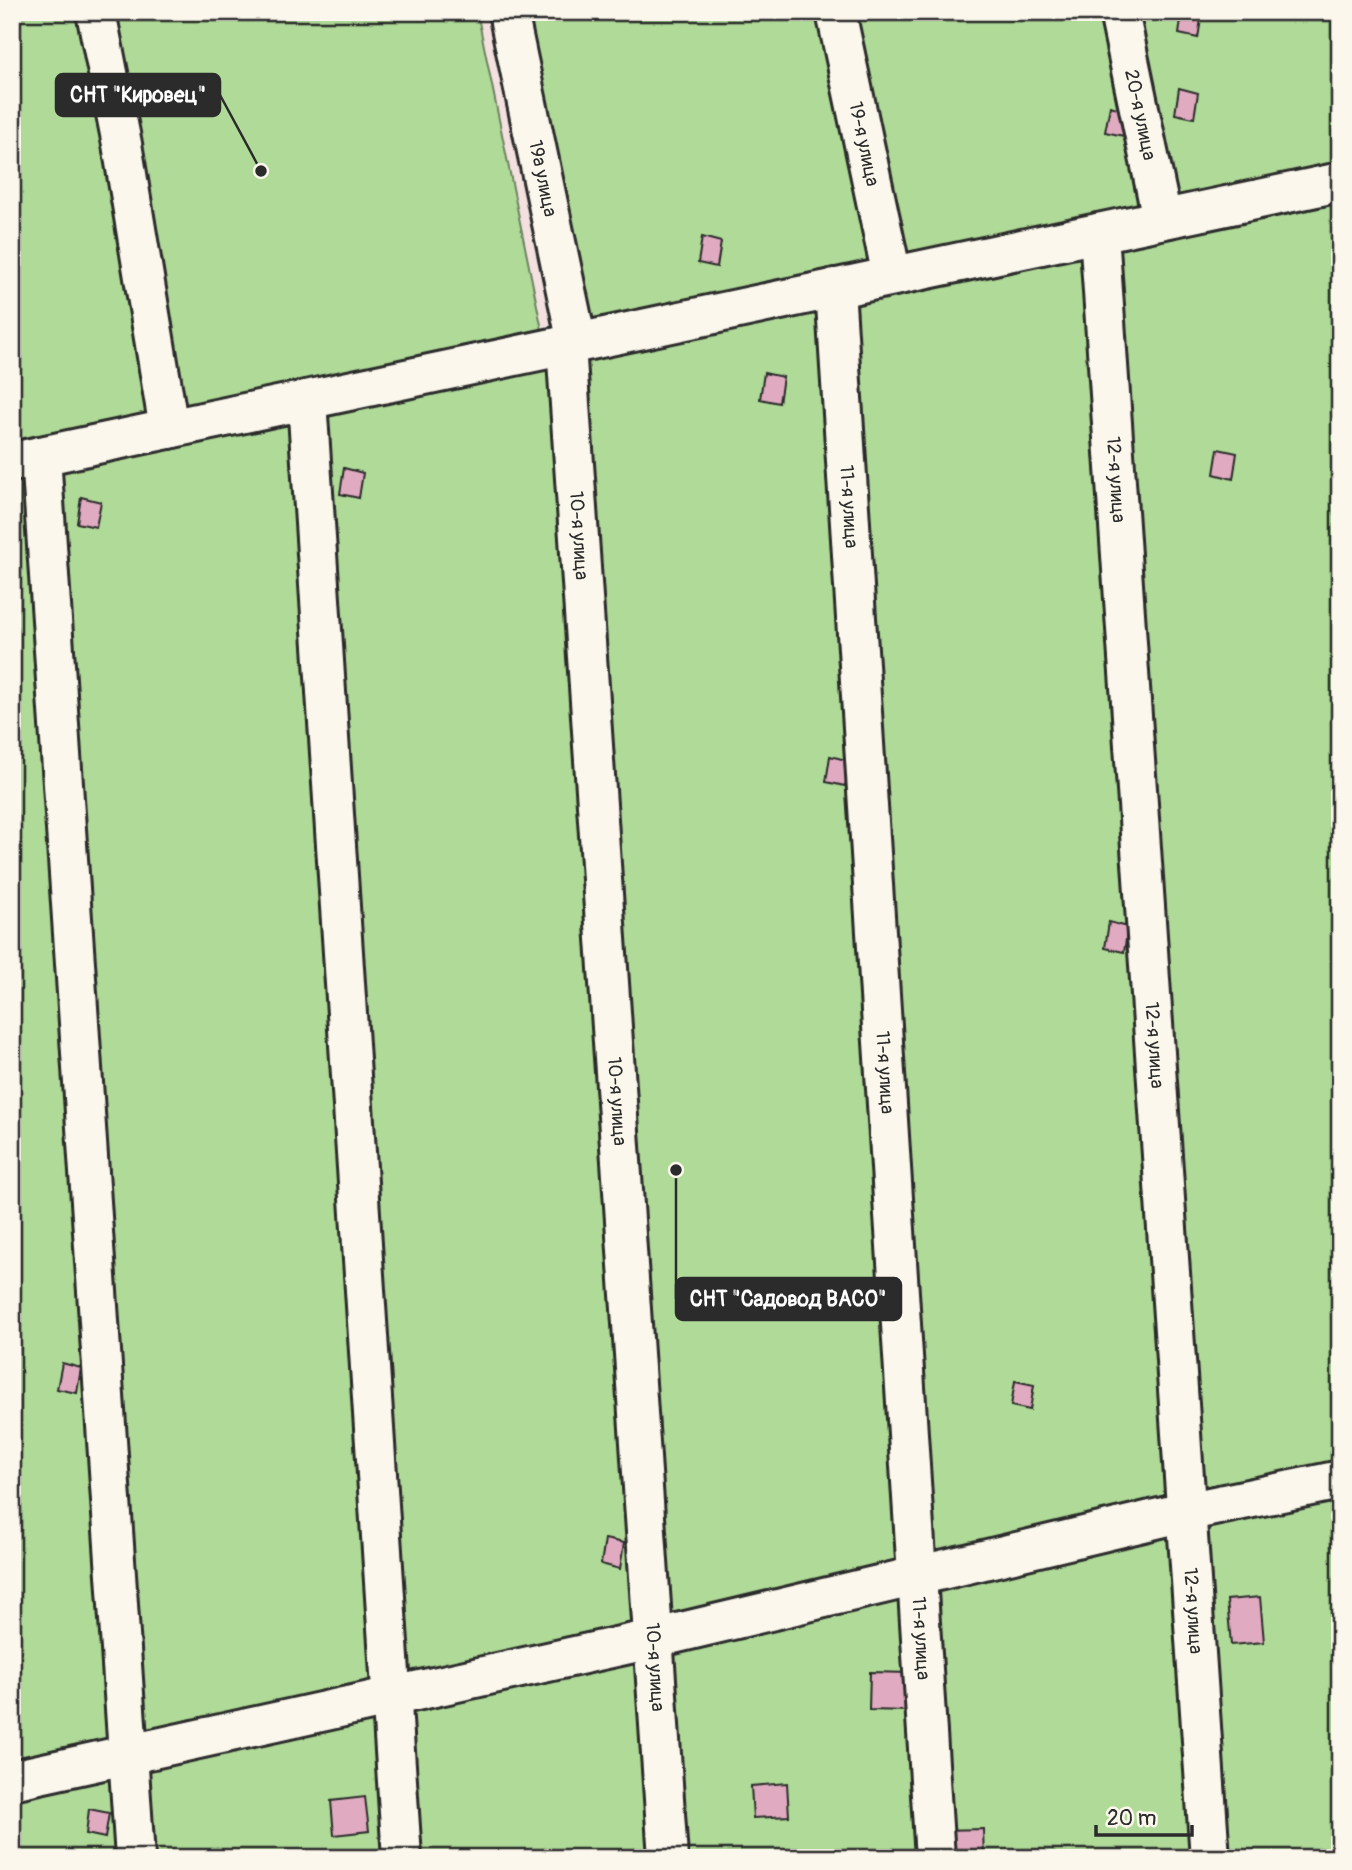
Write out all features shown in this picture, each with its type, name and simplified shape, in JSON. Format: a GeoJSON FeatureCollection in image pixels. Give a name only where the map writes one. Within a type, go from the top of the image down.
{"type":"FeatureCollection","features":[{"type":"Feature","properties":{"kind":"street"},"geometry":{"type":"LineString","coordinates":[[96,12],[122,144],[169,429]]}},
{"type":"Feature","properties":{"kind":"street","name":"19а улица"},"geometry":{"type":"LineString","coordinates":[[508,12],[572,344]]}},
{"type":"Feature","properties":{"kind":"street","name":"19-я улица"},"geometry":{"type":"LineString","coordinates":[[835,12],[892,276]]}},
{"type":"Feature","properties":{"kind":"street","name":"20-я улица"},"geometry":{"type":"LineString","coordinates":[[1119,12],[1162,219]]}},
{"type":"Feature","properties":{"kind":"street"},"geometry":{"type":"LineString","coordinates":[[135,1858],[27,459],[1340,182]]}},
{"type":"Feature","properties":{"kind":"street","name":"12-я улица"},"geometry":{"type":"LineString","coordinates":[[1099,233],[1210,1858]]}},
{"type":"Feature","properties":{"kind":"street","name":"11-я улица"},"geometry":{"type":"LineString","coordinates":[[835,288],[935,1858]]}},
{"type":"Feature","properties":{"kind":"street","name":"10-я улица"},"geometry":{"type":"LineString","coordinates":[[572,344],[652,1639],[668,1858]]}},
{"type":"Feature","properties":{"kind":"street"},"geometry":{"type":"LineString","coordinates":[[307,400],[402,1858]]}},
{"type":"Feature","properties":{"kind":"street"},"geometry":{"type":"LineString","coordinates":[[12,1780],[652,1639],[1185,1512],[1340,1480]]}},
{"type":"Feature","properties":{"kind":"green space"},"geometry":{"type":"Polygon","coordinates":[[[12,12],[477,12],[542,330],[12,441],[12,12]]]}},
{"type":"Feature","properties":{"kind":"green space"},"geometry":{"type":"Polygon","coordinates":[[[516,12],[1340,12],[1340,1858],[12,1858],[12,482],[585,353],[516,12]]]}},
{"type":"Feature","properties":{"kind":"building"},"geometry":{"type":"Polygon","coordinates":[[[1182,12],[1202,13],[1198,38],[1179,34],[1182,12]]]}},
{"type":"Feature","properties":{"kind":"building"},"geometry":{"type":"Polygon","coordinates":[[[1179,88],[1198,93],[1194,118],[1175,114],[1179,88]]]}},
{"type":"Feature","properties":{"kind":"building"},"geometry":{"type":"Polygon","coordinates":[[[1110,106],[1129,111],[1124,136],[1105,132],[1110,106]]]}},
{"type":"Feature","properties":{"kind":"building"},"geometry":{"type":"Polygon","coordinates":[[[702,237],[721,242],[717,267],[698,263],[702,237]]]}},
{"type":"Feature","properties":{"kind":"building"},"geometry":{"type":"Polygon","coordinates":[[[764,373],[783,377],[779,403],[760,399],[764,373]]]}},
{"type":"Feature","properties":{"kind":"building"},"geometry":{"type":"Polygon","coordinates":[[[1218,449],[1237,453],[1233,479],[1214,474],[1218,449]]]}},
{"type":"Feature","properties":{"kind":"building"},"geometry":{"type":"Polygon","coordinates":[[[344,468],[363,473],[359,498],[340,494],[344,468]]]}},
{"type":"Feature","properties":{"kind":"building"},"geometry":{"type":"Polygon","coordinates":[[[81,497],[101,502],[96,527],[77,523],[81,497]]]}},
{"type":"Feature","properties":{"kind":"building"},"geometry":{"type":"Polygon","coordinates":[[[830,756],[850,761],[845,786],[826,782],[830,756]]]}},
{"type":"Feature","properties":{"kind":"building"},"geometry":{"type":"Polygon","coordinates":[[[1109,922],[1128,927],[1124,952],[1105,948],[1109,922]]]}},
{"type":"Feature","properties":{"kind":"building"},"geometry":{"type":"Polygon","coordinates":[[[62,1363],[81,1368],[77,1393],[57,1389],[62,1363]]]}},
{"type":"Feature","properties":{"kind":"building"},"geometry":{"type":"Polygon","coordinates":[[[1015,1381],[1034,1385],[1030,1410],[1011,1406],[1015,1381]]]}},
{"type":"Feature","properties":{"kind":"building"},"geometry":{"type":"Polygon","coordinates":[[[605,1539],[624,1543],[620,1569],[601,1564],[605,1539]]]}},
{"type":"Feature","properties":{"kind":"building"},"geometry":{"type":"Polygon","coordinates":[[[1260,1597],[1264,1642],[1231,1645],[1227,1600],[1260,1597]]]}},
{"type":"Feature","properties":{"kind":"building"},"geometry":{"type":"Polygon","coordinates":[[[870,1672],[910,1673],[909,1711],[869,1710],[870,1672]]]}},
{"type":"Feature","properties":{"kind":"building"},"geometry":{"type":"Polygon","coordinates":[[[787,1783],[789,1816],[753,1818],[751,1786],[787,1783]]]}},
{"type":"Feature","properties":{"kind":"building"},"geometry":{"type":"Polygon","coordinates":[[[365,1797],[369,1831],[334,1835],[331,1801],[365,1797]]]}},
{"type":"Feature","properties":{"kind":"building"},"geometry":{"type":"Polygon","coordinates":[[[89,1809],[109,1813],[105,1838],[86,1834],[89,1809]]]}},
{"type":"Feature","properties":{"kind":"building"},"geometry":{"type":"Polygon","coordinates":[[[983,1829],[984,1858],[943,1858],[942,1830],[983,1829]]]}},
{"type":"Feature","properties":{"kind":"place","name":"СНТ \"Кировец\""},"geometry":{"type":"Point","coordinates":[261,171]}},
{"type":"Feature","properties":{"kind":"place","name":"СНТ \"Садовод ВАСО\""},"geometry":{"type":"Point","coordinates":[676,1170]}}]}
